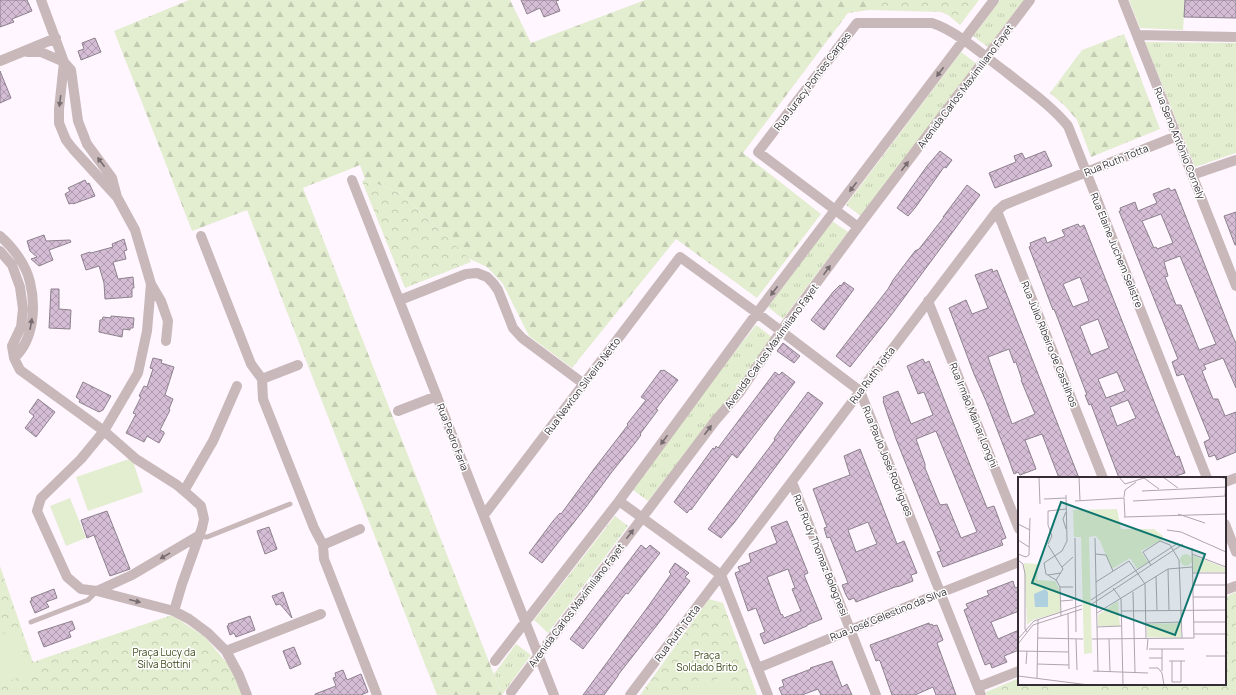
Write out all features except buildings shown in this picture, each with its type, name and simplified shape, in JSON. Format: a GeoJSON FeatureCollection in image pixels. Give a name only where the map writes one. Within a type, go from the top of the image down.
{"type":"FeatureCollection","features":[{"type":"Feature","properties":{"kind":"street"},"geometry":{"type":"LineString","coordinates":[[41,0],[64,62],[71,70],[78,121],[87,144],[112,178],[118,197],[135,230],[151,284],[161,301],[168,321],[166,341]]}},
{"type":"Feature","properties":{"kind":"street"},"geometry":{"type":"LineString","coordinates":[[495,662],[619,501],[757,313],[994,0]]}},
{"type":"Feature","properties":{"kind":"street","name":"Avenida Carlos Maximiliano Fayet"},"geometry":{"type":"LineString","coordinates":[[511,692],[715,421],[740,392],[781,331],[1030,0]]}},
{"type":"Feature","properties":{"kind":"street","name":"Rua Seno Antônio Cornely"},"geometry":{"type":"LineString","coordinates":[[1123,0],[1192,176],[1232,266],[1236,286]]}},
{"type":"Feature","properties":{"kind":"street","name":"Rua Juracy Pontes Carpes"},"geometry":{"type":"LineString","coordinates":[[835,210],[758,152],[857,23],[932,23],[944,27],[963,41]]}},
{"type":"Feature","properties":{"kind":"street"},"geometry":{"type":"LineString","coordinates":[[1137,35],[1236,37]]}},
{"type":"Feature","properties":{"kind":"street"},"geometry":{"type":"LineString","coordinates":[[0,61],[56,38]]}},
{"type":"Feature","properties":{"kind":"street","name":"Rua Elaine Juchem Selistre"},"geometry":{"type":"LineString","coordinates":[[963,41],[1057,112],[1068,126],[1207,477]]}},
{"type":"Feature","properties":{"kind":"street"},"geometry":{"type":"LineString","coordinates":[[24,52],[41,52],[64,62]]}},
{"type":"Feature","properties":{"kind":"street"},"geometry":{"type":"LineString","coordinates":[[64,62],[59,123],[66,140],[73,149],[118,197]]}},
{"type":"Feature","properties":{"kind":"street","name":"Rua Ruth Totta"},"geometry":{"type":"LineString","coordinates":[[630,695],[997,211],[1004,205],[1177,136]]}},
{"type":"Feature","properties":{"kind":"street"},"geometry":{"type":"LineString","coordinates":[[1192,176],[1236,160]]}},
{"type":"Feature","properties":{"kind":"street","name":"Rua Pedro Faria"},"geometry":{"type":"LineString","coordinates":[[352,180],[554,695]]}},
{"type":"Feature","properties":{"kind":"street"},"geometry":{"type":"LineString","coordinates":[[835,210],[858,227]]}},
{"type":"Feature","properties":{"kind":"street","name":"Rua Júlio Ribeiro de Castilhos"},"geometry":{"type":"LineString","coordinates":[[997,211],[1103,477]]}},
{"type":"Feature","properties":{"kind":"street"},"geometry":{"type":"LineString","coordinates":[[0,236],[21,260],[30,282],[33,312],[29,333],[21,352],[14,358]]}},
{"type":"Feature","properties":{"kind":"street"},"geometry":{"type":"LineString","coordinates":[[201,236],[251,364],[262,379],[262,399],[314,528],[323,544],[324,559],[377,695]]}},
{"type":"Feature","properties":{"kind":"street"},"geometry":{"type":"LineString","coordinates":[[0,251],[12,264],[20,287],[23,309],[21,327],[12,346],[14,358],[20,370],[104,432],[136,458],[184,491],[201,506],[204,519],[202,528],[198,536],[174,610]]}},
{"type":"Feature","properties":{"kind":"street","name":"Rua Newton Silveira Netto"},"geometry":{"type":"LineString","coordinates":[[484,515],[680,257],[757,313]]}},
{"type":"Feature","properties":{"kind":"street"},"geometry":{"type":"LineString","coordinates":[[400,300],[466,274],[477,273],[487,277],[498,290],[513,328],[522,338],[584,384]]}},
{"type":"Feature","properties":{"kind":"street"},"geometry":{"type":"LineString","coordinates":[[151,284],[147,331],[138,373],[104,432],[42,498],[37,511],[67,577],[81,589],[97,591],[174,610],[189,619],[208,633],[226,651],[240,675],[247,695]]}},
{"type":"Feature","properties":{"kind":"street","name":"Rua Irmão Mainar Longhi"},"geometry":{"type":"LineString","coordinates":[[928,301],[1018,526]]}},
{"type":"Feature","properties":{"kind":"street"},"geometry":{"type":"LineString","coordinates":[[757,313],[860,391]]}},
{"type":"Feature","properties":{"kind":"street"},"geometry":{"type":"LineString","coordinates":[[262,379],[298,365]]}},
{"type":"Feature","properties":{"kind":"street"},"geometry":{"type":"LineString","coordinates":[[184,491],[213,441],[237,386]]}},
{"type":"Feature","properties":{"kind":"street","name":"Rua Paulo José Rodrigues"},"geometry":{"type":"LineString","coordinates":[[860,391],[980,691]]}},
{"type":"Feature","properties":{"kind":"street"},"geometry":{"type":"LineString","coordinates":[[398,411],[437,396]]}},
{"type":"Feature","properties":{"kind":"street"},"geometry":{"type":"LineString","coordinates":[[1226,482],[1236,478]]}},
{"type":"Feature","properties":{"kind":"street","name":"Rua Rudy Thomaz Bolognesi"},"geometry":{"type":"LineString","coordinates":[[792,482],[876,695]]}},
{"type":"Feature","properties":{"kind":"street"},"geometry":{"type":"LineString","coordinates":[[619,501],[721,575],[768,695]]}},
{"type":"Feature","properties":{"kind":"street"},"geometry":{"type":"LineString","coordinates":[[1226,527],[1236,552]]}},
{"type":"Feature","properties":{"kind":"street"},"geometry":{"type":"LineString","coordinates":[[323,544],[360,530]]}},
{"type":"Feature","properties":{"kind":"street"},"geometry":{"type":"LineString","coordinates":[[97,591],[132,575],[198,536]]}},
{"type":"Feature","properties":{"kind":"street","name":"Rua José Celestino da Silva"},"geometry":{"type":"LineString","coordinates":[[758,668],[1018,562]]}},
{"type":"Feature","properties":{"kind":"street"},"geometry":{"type":"LineString","coordinates":[[1226,590],[1236,586]]}},
{"type":"Feature","properties":{"kind":"street"},"geometry":{"type":"LineString","coordinates":[[226,651],[320,614]]}},
{"type":"Feature","properties":{"kind":"street"},"geometry":{"type":"LineString","coordinates":[[980,691],[1018,672]]}},
{"type":"Feature","properties":{"kind":"lane"},"geometry":{"type":"LineString","coordinates":[[198,536],[207,537],[290,504]]}},
{"type":"Feature","properties":{"kind":"lane"},"geometry":{"type":"LineString","coordinates":[[31,622],[88,600],[97,591]]}},
{"type":"Feature","properties":{"kind":"green space"},"geometry":{"type":"Polygon","coordinates":[[[189,0],[510,0],[531,43],[645,0],[869,0],[869,10],[848,13],[743,153],[821,214],[757,298],[676,239],[572,368],[529,336],[503,284],[487,267],[470,259],[400,193],[365,179],[360,165],[303,188],[502,695],[437,695],[247,210],[192,231],[114,31],[189,0]]]}},
{"type":"Feature","properties":{"kind":"green space"},"geometry":{"type":"Polygon","coordinates":[[[869,0],[979,0],[960,25],[948,15],[941,12],[869,10],[869,0]]]}},
{"type":"Feature","properties":{"kind":"green space"},"geometry":{"type":"Polygon","coordinates":[[[1000,0],[1024,0],[988,47],[973,36],[1000,0]]]}},
{"type":"Feature","properties":{"kind":"green space"},"geometry":{"type":"Polygon","coordinates":[[[1129,0],[1185,0],[1183,30],[1140,28],[1129,0]]]}},
{"type":"Feature","properties":{"kind":"green space"},"geometry":{"type":"Polygon","coordinates":[[[1124,34],[1160,129],[1091,157],[1077,120],[1065,106],[1050,93],[1082,50],[1124,34]]]}},
{"type":"Feature","properties":{"kind":"green space"},"geometry":{"type":"Polygon","coordinates":[[[1145,42],[1236,43],[1236,153],[1195,167],[1145,42]]]}},
{"type":"Feature","properties":{"kind":"green space"},"geometry":{"type":"Polygon","coordinates":[[[961,52],[977,64],[861,216],[846,205],[961,52]]]}},
{"type":"Feature","properties":{"kind":"green space"},"geometry":{"type":"Polygon","coordinates":[[[365,179],[400,193],[470,259],[471,262],[405,288],[362,181],[365,179]]]}},
{"type":"Feature","properties":{"kind":"green space"},"geometry":{"type":"Polygon","coordinates":[[[832,221],[848,232],[783,319],[768,307],[832,221]]]}},
{"type":"Feature","properties":{"kind":"green space"},"geometry":{"type":"Polygon","coordinates":[[[756,325],[772,337],[737,388],[648,501],[633,490],[710,383],[756,325]]]}},
{"type":"Feature","properties":{"kind":"green space"},"geometry":{"type":"Polygon","coordinates":[[[132,458],[143,492],[88,511],[76,477],[132,458]]]}},
{"type":"Feature","properties":{"kind":"green space"},"geometry":{"type":"Polygon","coordinates":[[[70,498],[86,538],[66,546],[50,506],[70,498]]]}},
{"type":"Feature","properties":{"kind":"green space"},"geometry":{"type":"Polygon","coordinates":[[[615,516],[628,526],[548,633],[534,620],[615,516]]]}},
{"type":"Feature","properties":{"kind":"green space","name":"Praça Lucy da Silva Bottini"},"geometry":{"type":"Polygon","coordinates":[[[0,566],[33,662],[172,615],[205,637],[238,676],[244,695],[0,695],[0,566]]]}},
{"type":"Feature","properties":{"kind":"green space"},"geometry":{"type":"Polygon","coordinates":[[[1236,592],[1236,695],[987,695],[986,692],[1018,678],[1018,685],[1226,685],[1226,597],[1236,592]]]}},
{"type":"Feature","properties":{"kind":"green space","name":"Praça Soldado Brito"},"geometry":{"type":"Polygon","coordinates":[[[709,599],[723,603],[757,695],[640,695],[709,599]]]}},
{"type":"Feature","properties":{"kind":"green space"},"geometry":{"type":"Polygon","coordinates":[[[15,629],[31,673],[3,683],[0,674],[0,635],[15,629]]]}},
{"type":"Feature","properties":{"kind":"green space"},"geometry":{"type":"Polygon","coordinates":[[[516,644],[531,655],[502,695],[494,674],[516,644]]]}},
{"type":"Feature","properties":{"kind":"green space"},"geometry":{"type":"Polygon","coordinates":[[[727,675],[735,695],[675,695],[727,675]]]}},
{"type":"Feature","properties":{"kind":"green space"},"geometry":{"type":"Polygon","coordinates":[[[1062,685],[1089,685],[1093,695],[1049,695],[1047,691],[1062,685]]]}}]}
